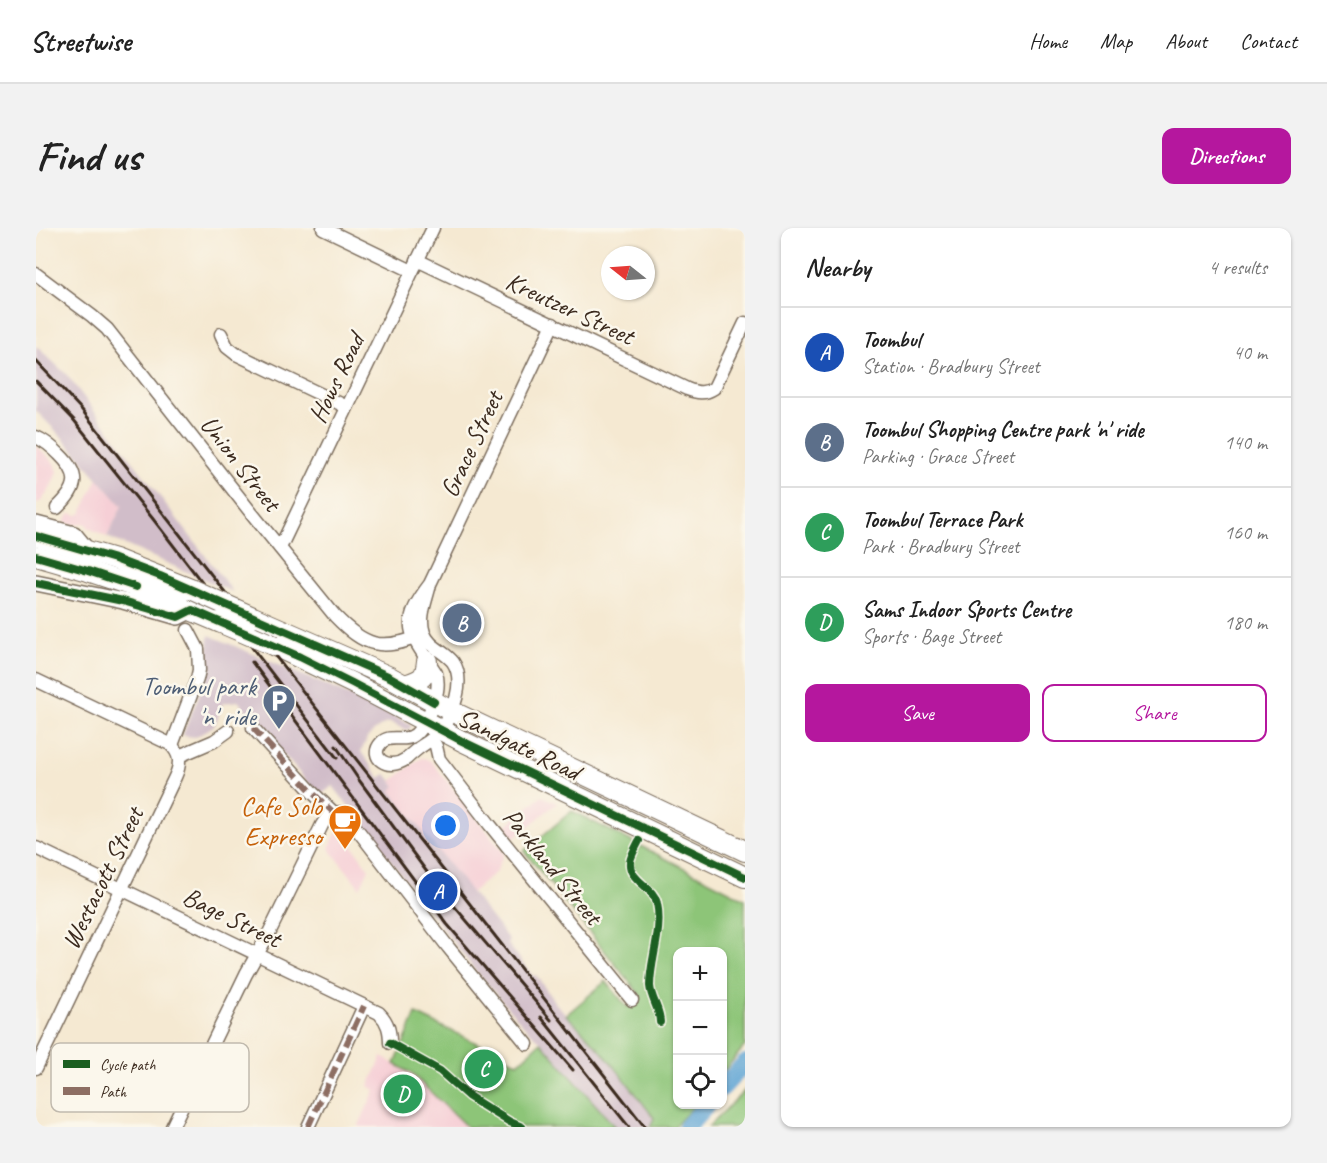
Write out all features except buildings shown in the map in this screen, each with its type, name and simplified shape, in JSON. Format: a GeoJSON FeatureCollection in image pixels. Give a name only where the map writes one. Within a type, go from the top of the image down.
{"type":"FeatureCollection","features":[{"type":"Feature","properties":{"kind":"highway","name":"Sandgate Road"},"geometry":{"type":"LineString","coordinates":[[36,536],[160,576],[362,664],[443,706],[745,851]]}},
{"type":"Feature","properties":{"kind":"highway","name":"Sandgate Road"},"geometry":{"type":"LineString","coordinates":[[36,556],[126,584],[275,646],[352,682],[433,730],[745,877]]}},
{"type":"Feature","properties":{"kind":"highway"},"geometry":{"type":"LineString","coordinates":[[405,685],[423,678],[426,674],[427,661]]}},
{"type":"Feature","properties":{"kind":"street","name":"Kreutzer Street"},"geometry":{"type":"LineString","coordinates":[[323,228],[553,324],[696,392],[712,390],[745,323]]}},
{"type":"Feature","properties":{"kind":"street","name":"Hows Road"},"geometry":{"type":"LineString","coordinates":[[280,548],[433,228]]}},
{"type":"Feature","properties":{"kind":"street","name":"Union Street"},"geometry":{"type":"LineString","coordinates":[[36,273],[107,329],[280,548],[346,627],[357,635],[383,645],[419,637]]}},
{"type":"Feature","properties":{"kind":"street","name":"Grace Street"},"geometry":{"type":"LineString","coordinates":[[419,637],[411,629],[410,621],[413,610],[430,584],[553,324]]}},
{"type":"Feature","properties":{"kind":"street"},"geometry":{"type":"LineString","coordinates":[[221,334],[226,347],[236,354],[347,407]]}},
{"type":"Feature","properties":{"kind":"street"},"geometry":{"type":"LineString","coordinates":[[36,437],[50,445],[70,464],[74,472],[74,483],[66,499],[57,508]]}},
{"type":"Feature","properties":{"kind":"street","name":"Sandgate Road"},"geometry":{"type":"LineString","coordinates":[[36,524],[74,534],[88,551]]}},
{"type":"Feature","properties":{"kind":"street","name":"Sandgate Road"},"geometry":{"type":"LineString","coordinates":[[36,583],[112,598],[178,616],[192,610]]}},
{"type":"Feature","properties":{"kind":"street","name":"Westacott Street"},"geometry":{"type":"LineString","coordinates":[[36,1068],[180,764],[176,751],[199,670],[198,649],[188,630]]}},
{"type":"Feature","properties":{"kind":"street"},"geometry":{"type":"LineString","coordinates":[[419,637],[427,661],[436,673],[437,693],[443,706],[433,730]]}},
{"type":"Feature","properties":{"kind":"street"},"geometry":{"type":"LineString","coordinates":[[419,637],[447,656],[453,663],[456,669],[458,689],[443,706],[433,730],[419,748],[404,760],[394,764],[386,763],[378,756],[378,747],[389,738],[405,739],[417,733],[433,730]]}},
{"type":"Feature","properties":{"kind":"street"},"geometry":{"type":"LineString","coordinates":[[36,680],[176,751],[214,741],[228,731]]}},
{"type":"Feature","properties":{"kind":"street"},"geometry":{"type":"LineString","coordinates":[[253,729],[313,793],[333,812],[342,813],[353,824],[526,1044]]}},
{"type":"Feature","properties":{"kind":"street","name":"Parkland Street"},"geometry":{"type":"LineString","coordinates":[[433,730],[439,759]]}},
{"type":"Feature","properties":{"kind":"street","name":"Parkland Street"},"geometry":{"type":"LineString","coordinates":[[419,748],[439,759],[632,1000]]}},
{"type":"Feature","properties":{"kind":"street"},"geometry":{"type":"LineString","coordinates":[[213,1043],[322,825],[333,812]]}},
{"type":"Feature","properties":{"kind":"street","name":"Bage Street"},"geometry":{"type":"LineString","coordinates":[[36,848],[379,1013],[384,1018],[390,1032],[390,1043]]}},
{"type":"Feature","properties":{"kind":"street"},"geometry":{"type":"LineString","coordinates":[[308,1127],[364,1006]]}},
{"type":"Feature","properties":{"kind":"street"},"geometry":{"type":"LineString","coordinates":[[172,1127],[179,1112]]}},
{"type":"Feature","properties":{"kind":"shaded area"},"geometry":{"type":"Polygon","coordinates":[[[36,346],[66,374],[233,592],[107,537],[122,506],[36,411],[36,346]]]}},
{"type":"Feature","properties":{"kind":"shaded area"},"geometry":{"type":"Polygon","coordinates":[[[36,446],[52,460],[58,471],[50,489],[36,504],[36,446]]]}},
{"type":"Feature","properties":{"kind":"shaded area"},"geometry":{"type":"Polygon","coordinates":[[[98,478],[122,506],[107,537],[87,527],[88,525],[84,523],[75,525],[64,521],[70,513],[81,514],[98,478]]]}},
{"type":"Feature","properties":{"kind":"shaded area"},"geometry":{"type":"Polygon","coordinates":[[[209,635],[376,707],[411,725],[411,728],[406,730],[386,723],[367,738],[361,752],[380,778],[386,774],[396,786],[391,791],[509,940],[507,943],[533,976],[536,975],[556,1004],[588,1035],[655,1118],[650,1127],[615,1127],[474,969],[333,786],[319,796],[238,701],[223,703],[215,725],[196,737],[184,736],[206,678],[209,635]]]}},
{"type":"Feature","properties":{"kind":"shaded area"},"geometry":{"type":"Polygon","coordinates":[[[422,758],[432,762],[504,853],[496,872],[471,893],[390,790],[396,786],[392,781],[422,758]]]}},
{"type":"Feature","properties":{"kind":"shaded area"},"geometry":{"type":"Polygon","coordinates":[[[542,796],[557,803],[514,838],[504,827],[542,796]]]}},
{"type":"Feature","properties":{"kind":"shaded area"},"geometry":{"type":"Polygon","coordinates":[[[339,827],[369,869],[360,888],[329,848],[339,827]]]}},
{"type":"Feature","properties":{"kind":"shaded area"},"geometry":{"type":"Polygon","coordinates":[[[382,1057],[412,1074],[467,1127],[358,1127],[375,1090],[369,1086],[382,1057]]]}},
{"type":"Feature","properties":{"kind":"green space"},"geometry":{"type":"Polygon","coordinates":[[[572,811],[745,899],[745,1046],[727,1067],[727,947],[673,947],[673,1109],[691,1109],[674,1127],[650,1127],[654,1118],[602,1052],[566,1015],[606,981],[627,1007],[640,995],[524,851],[572,811]]]}},
{"type":"Feature","properties":{"kind":"green space"},"geometry":{"type":"Polygon","coordinates":[[[416,1014],[518,1063],[541,1042],[615,1127],[467,1127],[412,1074],[395,1064],[416,1014]]]}},
{"type":"Feature","properties":{"kind":"green space"},"geometry":{"type":"Polygon","coordinates":[[[745,1090],[745,1127],[708,1127],[727,1109],[745,1090]]]}},
{"type":"Feature","properties":{"kind":"waterway"},"geometry":{"type":"LineString","coordinates":[[727,1083],[745,1063]]}},
{"type":"Feature","properties":{"kind":"waterway"},"geometry":{"type":"LineString","coordinates":[[687,1127],[703,1109]]}},
{"type":"Feature","properties":{"kind":"railway"},"geometry":{"type":"LineString","coordinates":[[36,361],[82,410],[645,1127]]}},
{"type":"Feature","properties":{"kind":"railway"},"geometry":{"type":"LineString","coordinates":[[36,381],[73,419],[153,519],[337,758]]}},
{"type":"Feature","properties":{"kind":"railway"},"geometry":{"type":"LineString","coordinates":[[252,662],[447,924],[573,1070]]}},
{"type":"Feature","properties":{"kind":"railway"},"geometry":{"type":"LineString","coordinates":[[336,746],[438,887],[551,1020]]}},
{"type":"Feature","properties":{"kind":"railway"},"geometry":{"type":"LineString","coordinates":[[541,1017],[629,1127]]}},
{"type":"Feature","properties":{"kind":"marked path"},"geometry":{"type":"LineString","coordinates":[[253,728],[333,812]]}},
{"type":"Feature","properties":{"kind":"marked path"},"geometry":{"type":"LineString","coordinates":[[308,1127],[364,1006]]}},
{"type":"Feature","properties":{"kind":"cycle path"},"geometry":{"type":"LineString","coordinates":[[36,536],[115,559],[160,576],[390,677],[434,702]]}},
{"type":"Feature","properties":{"kind":"cycle path"},"geometry":{"type":"LineString","coordinates":[[36,556],[136,587]]}},
{"type":"Feature","properties":{"kind":"cycle path"},"geometry":{"type":"LineString","coordinates":[[36,583],[123,601],[178,617],[192,610],[300,657],[462,741],[745,877]]}},
{"type":"Feature","properties":{"kind":"cycle path"},"geometry":{"type":"LineString","coordinates":[[639,841],[631,859],[630,868],[637,879],[655,897],[657,903],[658,924],[650,986],[660,1022]]}},
{"type":"Feature","properties":{"kind":"cycle path"},"geometry":{"type":"LineString","coordinates":[[390,1043],[440,1071],[468,1096],[522,1127]]}},
{"type":"Feature","properties":{"kind":"place","name":"Toombul Shopping Centre park 'n' ride"},"geometry":{"type":"Point","coordinates":[462,623]}},
{"type":"Feature","properties":{"kind":"place","name":"Toombul park 'n' ride"},"geometry":{"type":"Point","coordinates":[279,730]}},
{"type":"Feature","properties":{"kind":"place","name":"Cafe Solo Expresso"},"geometry":{"type":"Point","coordinates":[345,850]}},
{"type":"Feature","properties":{"kind":"place","name":"Toombul"},"geometry":{"type":"Point","coordinates":[438,891]}},
{"type":"Feature","properties":{"kind":"place","name":"Toombul Terrace Park"},"geometry":{"type":"Point","coordinates":[484,1069]}},
{"type":"Feature","properties":{"kind":"place","name":"Sams Indoor Sports Centre"},"geometry":{"type":"Point","coordinates":[403,1094]}}]}
